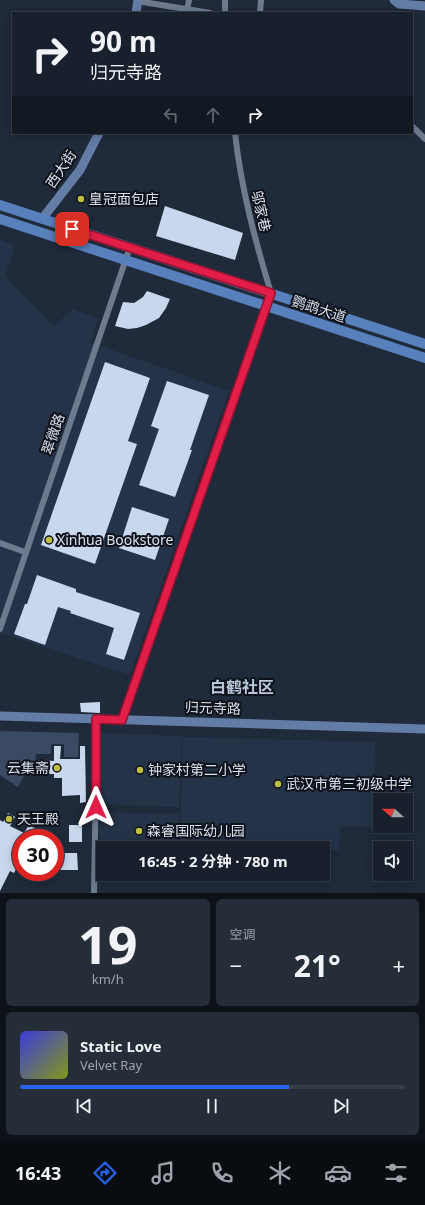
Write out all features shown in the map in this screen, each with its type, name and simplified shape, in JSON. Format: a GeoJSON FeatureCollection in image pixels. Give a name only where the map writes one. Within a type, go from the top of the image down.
{"type":"FeatureCollection","features":[{"type":"Feature","properties":{"kind":"main road","name":"鹦鹉大道"},"geometry":{"type":"LineString","coordinates":[[0,205],[425,344]]}},
{"type":"Feature","properties":{"kind":"main road","name":"鹦鹉大道"},"geometry":{"type":"LineString","coordinates":[[0,219],[425,358]]}},
{"type":"Feature","properties":{"kind":"street"},"geometry":{"type":"LineString","coordinates":[[187,10],[189,0]]}},
{"type":"Feature","properties":{"kind":"street"},"geometry":{"type":"LineString","coordinates":[[225,0],[225,12]]}},
{"type":"Feature","properties":{"kind":"street"},"geometry":{"type":"LineString","coordinates":[[260,12],[261,0]]}},
{"type":"Feature","properties":{"kind":"street"},"geometry":{"type":"LineString","coordinates":[[394,0],[399,4],[425,6]]}},
{"type":"Feature","properties":{"kind":"street"},"geometry":{"type":"LineString","coordinates":[[136,12],[138,1],[161,3],[187,10],[202,12]]}},
{"type":"Feature","properties":{"kind":"street"},"geometry":{"type":"LineString","coordinates":[[413,127],[425,139]]}},
{"type":"Feature","properties":{"kind":"street","name":"西大街"},"geometry":{"type":"LineString","coordinates":[[42,219],[80,170],[99,134]]}},
{"type":"Feature","properties":{"kind":"street","name":"邬家巷"},"geometry":{"type":"LineString","coordinates":[[235,134],[246,206],[271,293]]}},
{"type":"Feature","properties":{"kind":"street","name":"翠微路"},"geometry":{"type":"LineString","coordinates":[[0,628],[130,247]]}},
{"type":"Feature","properties":{"kind":"street"},"geometry":{"type":"LineString","coordinates":[[122,720],[271,293]]}},
{"type":"Feature","properties":{"kind":"street"},"geometry":{"type":"LineString","coordinates":[[0,543],[25,552]]}},
{"type":"Feature","properties":{"kind":"street","name":"归元寺路"},"geometry":{"type":"LineString","coordinates":[[0,716],[425,729]]}},
{"type":"Feature","properties":{"kind":"street"},"geometry":{"type":"LineString","coordinates":[[94,893],[96,719]]}},
{"type":"Feature","properties":{"kind":"shaded area"},"geometry":{"type":"Polygon","coordinates":[[[0,240],[15,245],[5,276],[54,326],[73,309],[98,319],[90,342],[229,391],[130,675],[0,633],[0,240]]]}},
{"type":"Feature","properties":{"kind":"shaded area"},"geometry":{"type":"Polygon","coordinates":[[[0,731],[79,733],[78,757],[64,757],[64,744],[51,744],[51,754],[36,754],[34,775],[26,772],[18,787],[0,775],[0,731]]]}},
{"type":"Feature","properties":{"kind":"shaded area","name":"钟家村第二小学"},"geometry":{"type":"Polygon","coordinates":[[[101,733],[182,736],[179,807],[98,804],[101,733]]]}},
{"type":"Feature","properties":{"kind":"shaded area","name":"武汉市第三初级中学"},"geometry":{"type":"Polygon","coordinates":[[[183,737],[375,742],[373,827],[340,826],[339,850],[330,850],[330,841],[180,841],[183,737]]]}},
{"type":"Feature","properties":{"kind":"shaded area","name":"森睿国际幼儿园"},"geometry":{"type":"Polygon","coordinates":[[[100,812],[179,814],[178,841],[99,841],[100,812]]]}},
{"type":"Feature","properties":{"kind":"building"},"geometry":{"type":"Polygon","coordinates":[[[165,206],[243,233],[235,260],[156,236],[165,206]]]}},
{"type":"Feature","properties":{"kind":"building"},"geometry":{"type":"Polygon","coordinates":[[[147,291],[170,299],[159,318],[137,328],[128,329],[115,326],[123,302],[134,303],[143,297],[147,291]]]}},
{"type":"Feature","properties":{"kind":"building"},"geometry":{"type":"Polygon","coordinates":[[[105,362],[150,378],[128,441],[137,444],[95,564],[41,545],[105,362]]]}},
{"type":"Feature","properties":{"kind":"building"},"geometry":{"type":"Polygon","coordinates":[[[167,381],[209,395],[190,450],[192,450],[175,497],[139,485],[159,429],[151,426],[167,381]]]}},
{"type":"Feature","properties":{"kind":"building"},"geometry":{"type":"Polygon","coordinates":[[[132,507],[169,519],[155,560],[119,548],[132,507]]]}},
{"type":"Feature","properties":{"kind":"building"},"geometry":{"type":"Polygon","coordinates":[[[37,575],[76,589],[76,592],[140,613],[124,660],[106,654],[114,628],[70,613],[71,611],[58,607],[45,645],[14,634],[25,604],[27,604],[37,575]]]}},
{"type":"Feature","properties":{"kind":"building"},"geometry":{"type":"Polygon","coordinates":[[[100,702],[100,713],[81,712],[80,703],[100,702]]]}},
{"type":"Feature","properties":{"kind":"building"},"geometry":{"type":"Polygon","coordinates":[[[54,746],[61,746],[60,759],[80,759],[80,746],[85,746],[86,802],[80,803],[80,795],[62,796],[62,778],[54,778],[54,774],[37,774],[38,760],[54,761],[54,746]]]}},
{"type":"Feature","properties":{"kind":"building"},"geometry":{"type":"Polygon","coordinates":[[[8,813],[15,817],[10,826],[16,829],[12,829],[12,872],[10,871],[0,891],[0,820],[3,822],[8,813]]]}},
{"type":"Feature","properties":{"kind":"building"},"geometry":{"type":"Polygon","coordinates":[[[29,825],[36,829],[26,829],[29,825]]]}},
{"type":"Feature","properties":{"kind":"building"},"geometry":{"type":"Polygon","coordinates":[[[69,825],[82,825],[82,842],[69,842],[69,825]]]}},
{"type":"Feature","properties":{"kind":"building"},"geometry":{"type":"Polygon","coordinates":[[[64,853],[77,853],[78,870],[64,870],[64,853]]]}},
{"type":"Feature","properties":{"kind":"place","name":"皇冠面包店"},"geometry":{"type":"Point","coordinates":[81,199]}},
{"type":"Feature","properties":{"kind":"place","name":"Xinhua Bookstore"},"geometry":{"type":"Point","coordinates":[49,540]}},
{"type":"Feature","properties":{"kind":"place","name":"云集斋"},"geometry":{"type":"Point","coordinates":[57,768]}},
{"type":"Feature","properties":{"kind":"place","name":"钟家村第二小学"},"geometry":{"type":"Point","coordinates":[140,770]}},
{"type":"Feature","properties":{"kind":"place","name":"武汉市第三初级中学"},"geometry":{"type":"Point","coordinates":[278,784]}},
{"type":"Feature","properties":{"kind":"place","name":"天王殿"},"geometry":{"type":"Point","coordinates":[9,819]}},
{"type":"Feature","properties":{"kind":"place","name":"森睿国际幼儿园"},"geometry":{"type":"Point","coordinates":[139,831]}},
{"type":"Feature","properties":{"kind":"district","name":"白鹤社区"},"geometry":{"type":"Point","coordinates":[242,687]}},
{"type":"Feature","properties":{"kind":"route"},"geometry":{"type":"LineString","coordinates":[[72,229],[271,293],[122,720],[96,719],[96,807]]}}]}
